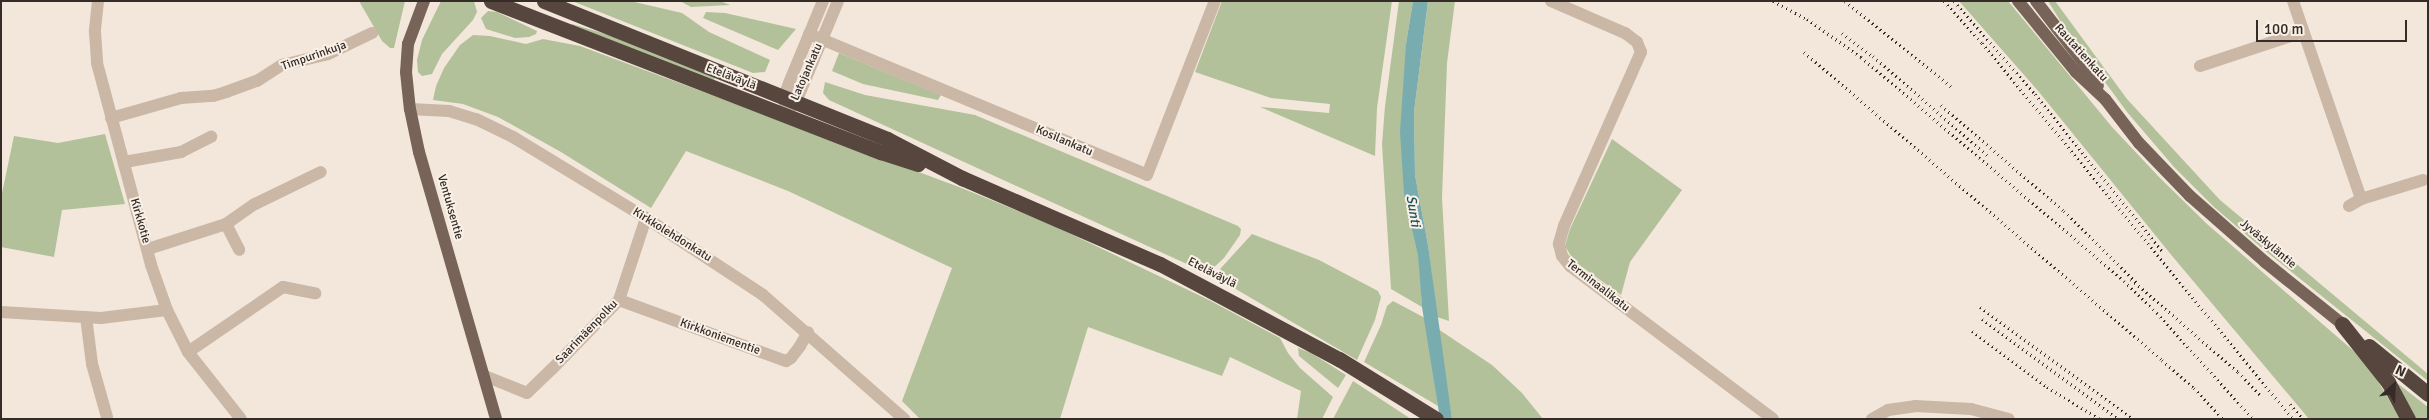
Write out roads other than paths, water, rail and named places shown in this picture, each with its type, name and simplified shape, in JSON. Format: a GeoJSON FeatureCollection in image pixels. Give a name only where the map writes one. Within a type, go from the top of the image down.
{"type":"FeatureCollection","features":[{"type":"Feature","properties":{"kind":"highway","name":"Eteläväylä"},"geometry":{"type":"LineString","coordinates":[[491,1],[881,152],[962,178]]}},
{"type":"Feature","properties":{"kind":"highway","name":"Eteläväylä"},"geometry":{"type":"LineString","coordinates":[[544,1],[887,139],[962,178],[1085,230],[1196,282],[1340,359],[1431,415]]}},
{"type":"Feature","properties":{"kind":"highway","name":"Jyväskyläntie"},"geometry":{"type":"LineString","coordinates":[[2342,324],[2428,394]]}},
{"type":"Feature","properties":{"kind":"highway"},"geometry":{"type":"LineString","coordinates":[[2342,324],[2388,382],[2408,419]]}},
{"type":"Feature","properties":{"kind":"main road","name":"Ventuksentie"},"geometry":{"type":"LineString","coordinates":[[424,1],[408,44],[406,72],[410,109],[419,152],[496,419]]}},
{"type":"Feature","properties":{"kind":"main road","name":"Rautatienkatu"},"geometry":{"type":"LineString","coordinates":[[2018,1],[2076,72],[2105,99]]}},
{"type":"Feature","properties":{"kind":"main road","name":"Rautatienkatu"},"geometry":{"type":"LineString","coordinates":[[2036,1],[2086,66],[2105,99]]}},
{"type":"Feature","properties":{"kind":"main road","name":"Jyväskyläntie"},"geometry":{"type":"LineString","coordinates":[[2105,99],[2139,143],[2190,196],[2265,262],[2342,324]]}},
{"type":"Feature","properties":{"kind":"street","name":"Kirkkotie"},"geometry":{"type":"LineString","coordinates":[[98,1],[95,48],[124,164],[167,310],[188,352],[240,419]]}},
{"type":"Feature","properties":{"kind":"street","name":"Latojankatu"},"geometry":{"type":"LineString","coordinates":[[785,114],[810,34],[823,1]]}},
{"type":"Feature","properties":{"kind":"street","name":"Latojankatu"},"geometry":{"type":"LineString","coordinates":[[790,99],[822,39],[838,1]]}},
{"type":"Feature","properties":{"kind":"street","name":"Kosilankatu"},"geometry":{"type":"LineString","coordinates":[[810,34],[1147,175],[1214,1]]}},
{"type":"Feature","properties":{"kind":"street","name":"Terminaalikatu"},"geometry":{"type":"LineString","coordinates":[[1551,1],[1624,33],[1637,42],[1641,52],[1640,60],[1564,226],[1559,249],[1562,256],[1570,266],[1773,419]]}},
{"type":"Feature","properties":{"kind":"street"},"geometry":{"type":"LineString","coordinates":[[2293,1],[2355,202],[2422,180]]}},
{"type":"Feature","properties":{"kind":"street"},"geometry":{"type":"LineString","coordinates":[[2200,66],[2303,32]]}},
{"type":"Feature","properties":{"kind":"street","name":"Timpurinkuja"},"geometry":{"type":"LineString","coordinates":[[112,118],[181,98],[213,96],[226,92],[257,81],[282,65],[328,54],[372,33]]}},
{"type":"Feature","properties":{"kind":"street","name":"Kirkkolehdonkatu"},"geometry":{"type":"LineString","coordinates":[[410,109],[449,111],[476,119],[513,137],[646,218],[763,295],[808,332],[904,419]]}},
{"type":"Feature","properties":{"kind":"street"},"geometry":{"type":"LineString","coordinates":[[124,164],[130,161],[181,152],[211,136]]}},
{"type":"Feature","properties":{"kind":"street"},"geometry":{"type":"LineString","coordinates":[[148,249],[226,224],[255,204],[321,172]]}},
{"type":"Feature","properties":{"kind":"street","name":"Saarimäenpolku"},"geometry":{"type":"LineString","coordinates":[[485,376],[527,393],[619,300],[646,218]]}},
{"type":"Feature","properties":{"kind":"street"},"geometry":{"type":"LineString","coordinates":[[226,224],[239,250]]}},
{"type":"Feature","properties":{"kind":"street"},"geometry":{"type":"LineString","coordinates":[[188,352],[283,287],[315,293]]}},
{"type":"Feature","properties":{"kind":"street","name":"Kirkkoniementie"},"geometry":{"type":"LineString","coordinates":[[619,300],[786,361],[791,358],[808,332]]}},
{"type":"Feature","properties":{"kind":"street"},"geometry":{"type":"LineString","coordinates":[[1,312],[86,317],[125,317],[167,310]]}},
{"type":"Feature","properties":{"kind":"street"},"geometry":{"type":"LineString","coordinates":[[86,317],[92,364],[107,417]]}},
{"type":"Feature","properties":{"kind":"street"},"geometry":{"type":"LineString","coordinates":[[1872,419],[1888,410],[1915,406],[1946,406],[1971,409],[2009,419]]}},
{"type":"Feature","properties":{"kind":"water","name":"Sunti"},"geometry":{"type":"Polygon","coordinates":[[[1413,1],[1428,1],[1414,112],[1415,175],[1428,245],[1452,419],[1440,419],[1422,307],[1418,255],[1404,194],[1400,132],[1406,44],[1413,1]]]}},
{"type":"Feature","properties":{"kind":"railway"},"geometry":{"type":"LineString","coordinates":[[1773,1],[1807,19],[1861,57],[2124,281],[2157,313],[2253,419]]}},
{"type":"Feature","properties":{"kind":"railway"},"geometry":{"type":"LineString","coordinates":[[1845,1],[1953,88]]}},
{"type":"Feature","properties":{"kind":"railway"},"geometry":{"type":"LineString","coordinates":[[1944,1],[1982,43],[2293,419]]}},
{"type":"Feature","properties":{"kind":"railway"},"geometry":{"type":"LineString","coordinates":[[1954,1],[2035,94],[2162,251]]}},
{"type":"Feature","properties":{"kind":"railway"},"geometry":{"type":"LineString","coordinates":[[1842,33],[1873,56],[1989,157]]}},
{"type":"Feature","properties":{"kind":"railway"},"geometry":{"type":"LineString","coordinates":[[1804,52],[2194,388],[2223,419]]}},
{"type":"Feature","properties":{"kind":"railway"},"geometry":{"type":"LineString","coordinates":[[1941,105],[2064,211],[2137,283]]}},
{"type":"Feature","properties":{"kind":"railway"},"geometry":{"type":"LineString","coordinates":[[2131,279],[2238,372],[2261,396]]}},
{"type":"Feature","properties":{"kind":"railway"},"geometry":{"type":"LineString","coordinates":[[1980,307],[2133,419]]}},
{"type":"Feature","properties":{"kind":"railway"},"geometry":{"type":"LineString","coordinates":[[1982,319],[2118,419]]}},
{"type":"Feature","properties":{"kind":"railway"},"geometry":{"type":"LineString","coordinates":[[1972,331],[2047,387],[2100,419]]}},
{"type":"Feature","properties":{"kind":"railway"},"geometry":{"type":"LineString","coordinates":[[2290,404],[2303,419]]}}]}
